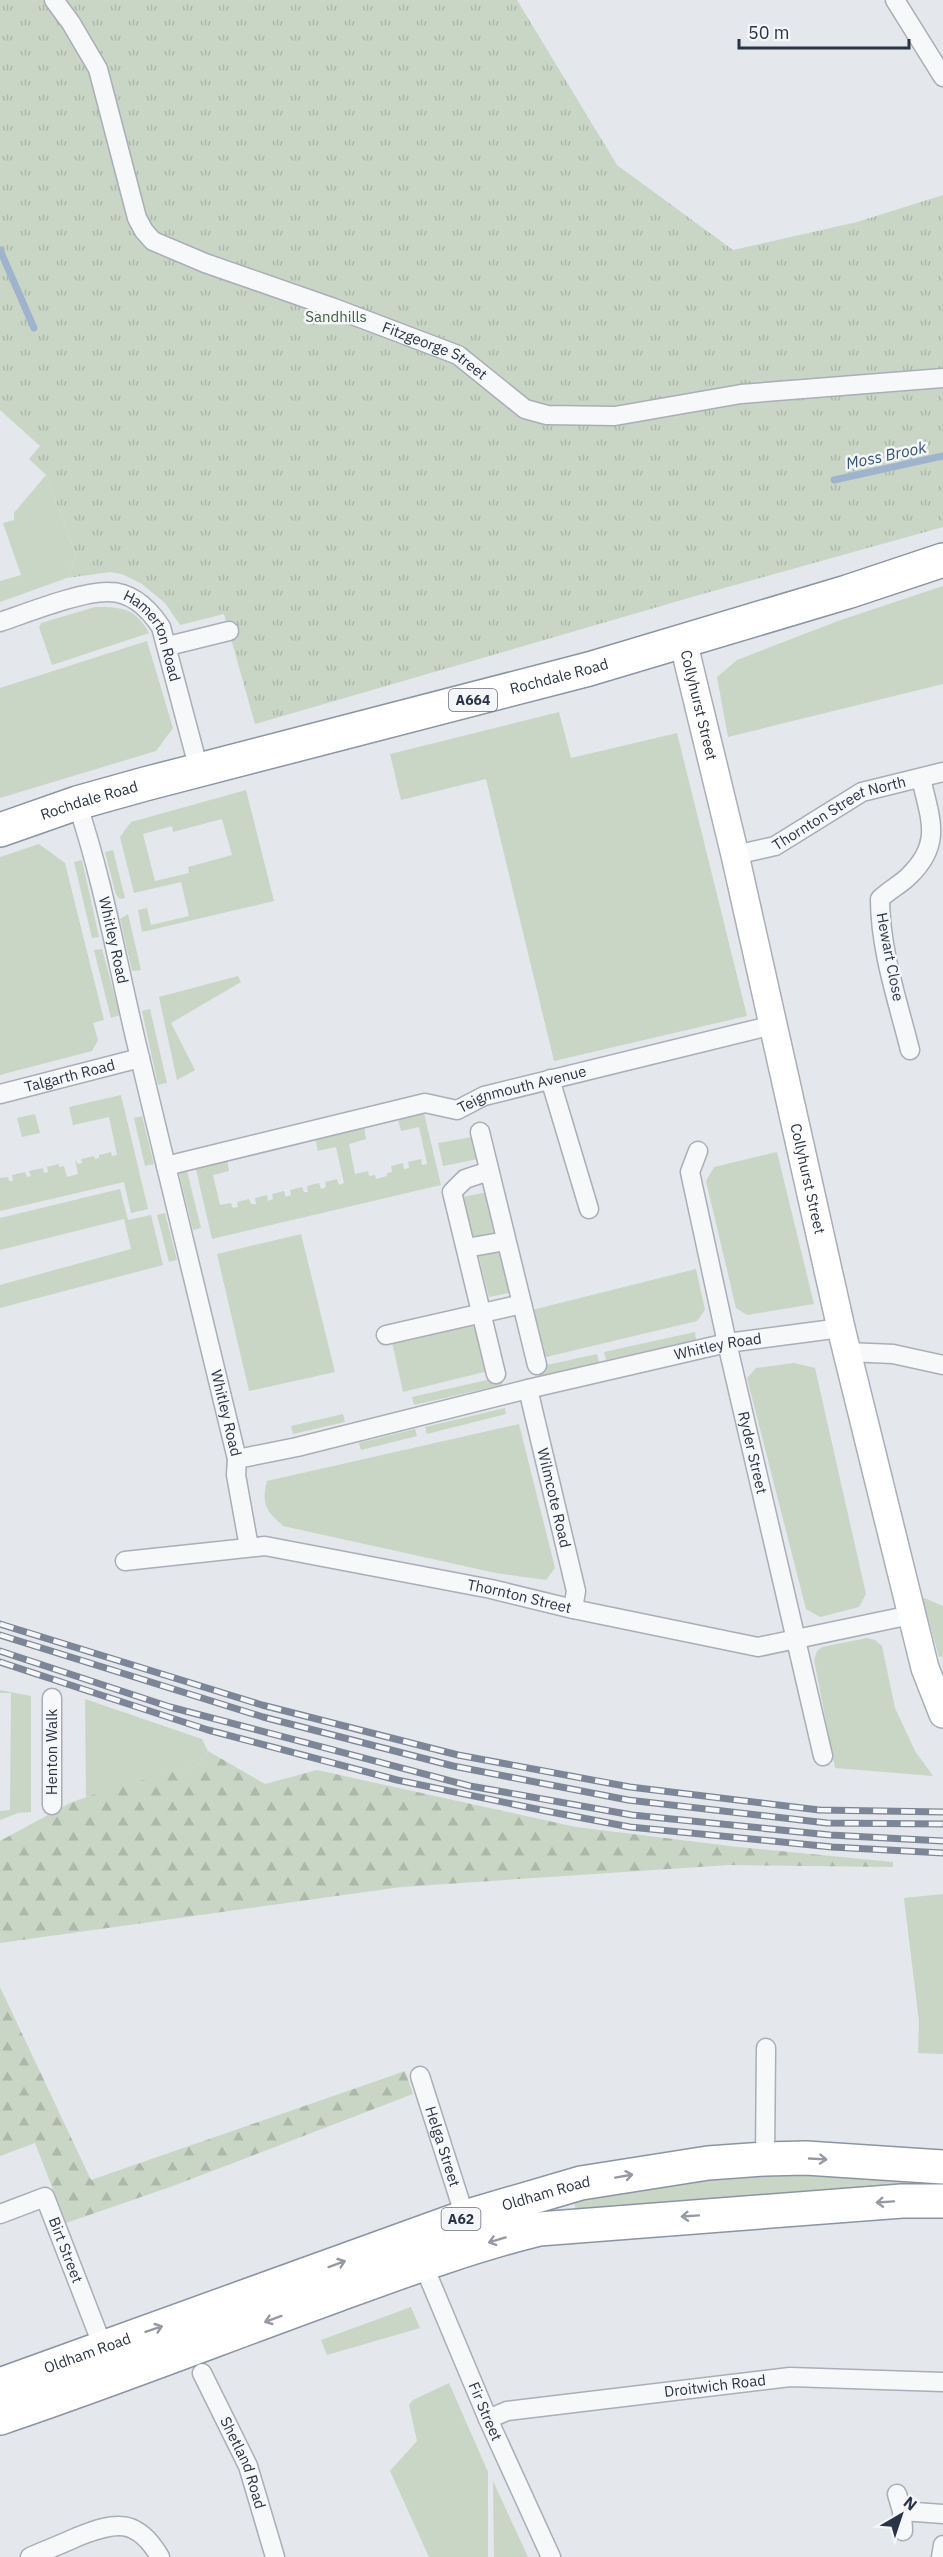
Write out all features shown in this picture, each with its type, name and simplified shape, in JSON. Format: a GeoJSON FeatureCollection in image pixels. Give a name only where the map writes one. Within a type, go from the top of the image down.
{"type":"FeatureCollection","features":[{"type":"Feature","properties":{"kind":"highway","name":"Rochdale Road"},"geometry":{"type":"LineString","coordinates":[[0,830],[77,803],[589,669],[943,560]]}},
{"type":"Feature","properties":{"kind":"highway","name":"Oldham Road"},"geometry":{"type":"LineString","coordinates":[[4,2394],[103,2347],[465,2217],[581,2183],[698,2165],[765,2159],[806,2158],[943,2167]]}},
{"type":"Feature","properties":{"kind":"highway","name":"Oldham Road"},"geometry":{"type":"LineString","coordinates":[[4,2394],[502,2238],[561,2226],[890,2202],[943,2201]]}},
{"type":"Feature","properties":{"kind":"street","name":"Fitzgeorge Street"},"geometry":{"type":"LineString","coordinates":[[54,0],[71,23],[98,69],[137,218],[153,241],[205,263],[458,355],[525,409],[547,415],[615,416],[741,394],[943,378]]}},
{"type":"Feature","properties":{"kind":"street"},"geometry":{"type":"LineString","coordinates":[[895,0],[943,77]]}},
{"type":"Feature","properties":{"kind":"street","name":"Hamerton Road"},"geometry":{"type":"LineString","coordinates":[[0,621],[86,595],[110,591],[139,602],[150,611],[161,627],[168,646],[199,770]]}},
{"type":"Feature","properties":{"kind":"street"},"geometry":{"type":"LineString","coordinates":[[168,646],[229,631]]}},
{"type":"Feature","properties":{"kind":"street","name":"Collyhurst Street"},"geometry":{"type":"LineString","coordinates":[[683,641],[735,855],[845,1340],[911,1615],[925,1668],[943,1714]]}},
{"type":"Feature","properties":{"kind":"street","name":"Thornton Street North"},"geometry":{"type":"LineString","coordinates":[[735,855],[775,846],[862,792],[943,772]]}},
{"type":"Feature","properties":{"kind":"street","name":"Hewart Close"},"geometry":{"type":"LineString","coordinates":[[910,1050],[888,956],[880,915],[880,899],[920,867],[927,858],[932,844],[933,833],[921,778]]}},
{"type":"Feature","properties":{"kind":"street","name":"Whitley Road"},"geometry":{"type":"LineString","coordinates":[[77,803],[93,856],[237,1459],[297,1447],[528,1389],[727,1343],[845,1340]]}},
{"type":"Feature","properties":{"kind":"street","name":"Teignmouth Avenue"},"geometry":{"type":"LineString","coordinates":[[166,1166],[424,1103],[457,1110],[484,1096],[773,1025]]}},
{"type":"Feature","properties":{"kind":"street","name":"Talgarth Road"},"geometry":{"type":"LineString","coordinates":[[0,1094],[140,1058]]}},
{"type":"Feature","properties":{"kind":"street"},"geometry":{"type":"LineString","coordinates":[[550,1079],[589,1209]]}},
{"type":"Feature","properties":{"kind":"street"},"geometry":{"type":"LineString","coordinates":[[480,1132],[537,1365]]}},
{"type":"Feature","properties":{"kind":"street","name":"Ryder Street"},"geometry":{"type":"LineString","coordinates":[[698,1150],[690,1172],[727,1343],[823,1756]]}},
{"type":"Feature","properties":{"kind":"street"},"geometry":{"type":"LineString","coordinates":[[489,1171],[465,1179],[452,1192],[496,1374]]}},
{"type":"Feature","properties":{"kind":"street"},"geometry":{"type":"LineString","coordinates":[[466,1248],[506,1241]]}},
{"type":"Feature","properties":{"kind":"street"},"geometry":{"type":"LineString","coordinates":[[386,1335],[522,1304]]}},
{"type":"Feature","properties":{"kind":"street"},"geometry":{"type":"LineString","coordinates":[[845,1340],[943,1365]]}},
{"type":"Feature","properties":{"kind":"street","name":"Wilmcote Road"},"geometry":{"type":"LineString","coordinates":[[528,1389],[576,1591],[573,1609]]}},
{"type":"Feature","properties":{"kind":"street"},"geometry":{"type":"LineString","coordinates":[[237,1459],[236,1475],[249,1547]]}},
{"type":"Feature","properties":{"kind":"street","name":"Thornton Street"},"geometry":{"type":"LineString","coordinates":[[125,1561],[265,1546],[480,1587],[573,1609],[758,1647],[911,1615]]}},
{"type":"Feature","properties":{"kind":"street","name":"Henton Walk"},"geometry":{"type":"LineString","coordinates":[[52,1698],[52,1805]]}},
{"type":"Feature","properties":{"kind":"street"},"geometry":{"type":"LineString","coordinates":[[765,2159],[766,2048]]}},
{"type":"Feature","properties":{"kind":"street","name":"Helga Street"},"geometry":{"type":"LineString","coordinates":[[420,2076],[465,2217]]}},
{"type":"Feature","properties":{"kind":"street","name":"Birt Street"},"geometry":{"type":"LineString","coordinates":[[0,2214],[45,2197],[103,2347]]}},
{"type":"Feature","properties":{"kind":"street","name":"Fir Street"},"geometry":{"type":"LineString","coordinates":[[423,2264],[488,2419],[551,2557]]}},
{"type":"Feature","properties":{"kind":"street","name":"Shetland Road"},"geometry":{"type":"LineString","coordinates":[[202,2373],[248,2466],[275,2557]]}},
{"type":"Feature","properties":{"kind":"street","name":"Droitwich Road"},"geometry":{"type":"LineString","coordinates":[[488,2419],[507,2411],[790,2378],[943,2382]]}},
{"type":"Feature","properties":{"kind":"street"},"geometry":{"type":"LineString","coordinates":[[903,2530],[899,2503],[943,2514]]}},
{"type":"Feature","properties":{"kind":"street"},"geometry":{"type":"LineString","coordinates":[[30,2557],[112,2525],[133,2528],[142,2534],[160,2557]]}},
{"type":"Feature","properties":{"kind":"street"},"geometry":{"type":"LineString","coordinates":[[941,2557],[943,2545]]}},
{"type":"Feature","properties":{"kind":"green space","name":"Sandhills"},"geometry":{"type":"Polygon","coordinates":[[[0,0],[517,0],[617,165],[733,250],[857,222],[943,195],[943,527],[255,724],[224,614],[180,625],[165,603],[142,584],[122,574],[110,572],[67,578],[76,556],[46,475],[29,459],[40,446],[0,410],[0,0]]]}},
{"type":"Feature","properties":{"kind":"green space"},"geometry":{"type":"Polygon","coordinates":[[[46,475],[76,556],[67,578],[0,602],[0,581],[21,575],[3,523],[14,520],[14,513],[46,475]]]}},
{"type":"Feature","properties":{"kind":"green space"},"geometry":{"type":"Polygon","coordinates":[[[943,586],[943,684],[728,737],[717,677],[737,660],[838,621],[943,586]]]}},
{"type":"Feature","properties":{"kind":"green space"},"geometry":{"type":"Polygon","coordinates":[[[95,607],[127,611],[139,618],[149,633],[52,665],[39,627],[41,623],[95,607]]]}},
{"type":"Feature","properties":{"kind":"green space"},"geometry":{"type":"Polygon","coordinates":[[[147,641],[173,728],[156,751],[0,798],[0,688],[147,641]]]}},
{"type":"Feature","properties":{"kind":"green space"},"geometry":{"type":"Polygon","coordinates":[[[559,712],[571,758],[677,733],[747,1016],[554,1061],[486,779],[401,800],[390,754],[559,712]]]}},
{"type":"Feature","properties":{"kind":"green space"},"geometry":{"type":"Polygon","coordinates":[[[246,790],[274,901],[142,932],[138,910],[147,908],[151,925],[189,916],[181,882],[134,893],[120,837],[131,822],[246,790]],[[222,819],[173,832],[172,826],[143,834],[155,881],[189,873],[188,867],[232,855],[222,819]]]}},
{"type":"Feature","properties":{"kind":"green space"},"geometry":{"type":"Polygon","coordinates":[[[39,844],[65,863],[104,1020],[93,1023],[98,1040],[92,1051],[0,1075],[0,857],[39,844]]]}},
{"type":"Feature","properties":{"kind":"green space"},"geometry":{"type":"Polygon","coordinates":[[[113,850],[125,898],[120,899],[116,895],[105,852],[113,850]]]}},
{"type":"Feature","properties":{"kind":"green space"},"geometry":{"type":"Polygon","coordinates":[[[82,860],[99,937],[92,938],[74,862],[82,860]]]}},
{"type":"Feature","properties":{"kind":"green space"},"geometry":{"type":"Polygon","coordinates":[[[128,914],[141,970],[132,971],[120,919],[128,914]]]}},
{"type":"Feature","properties":{"kind":"green space"},"geometry":{"type":"Polygon","coordinates":[[[102,949],[120,1015],[111,1018],[94,950],[102,949]]]}},
{"type":"Feature","properties":{"kind":"green space"},"geometry":{"type":"Polygon","coordinates":[[[238,976],[241,982],[171,1023],[195,1070],[177,1080],[159,997],[238,976]]]}},
{"type":"Feature","properties":{"kind":"green space"},"geometry":{"type":"Polygon","coordinates":[[[150,1009],[167,1083],[158,1085],[142,1011],[150,1009]]]}},
{"type":"Feature","properties":{"kind":"green space"},"geometry":{"type":"Polygon","coordinates":[[[121,1095],[148,1209],[131,1213],[124,1182],[0,1211],[0,1178],[8,1177],[9,1181],[13,1181],[12,1175],[25,1172],[27,1177],[31,1176],[29,1171],[43,1168],[44,1173],[48,1172],[47,1167],[59,1164],[59,1167],[64,1166],[67,1177],[78,1174],[75,1160],[78,1164],[82,1163],[81,1159],[94,1156],[95,1159],[99,1158],[99,1155],[111,1152],[112,1156],[117,1155],[109,1117],[73,1125],[69,1107],[121,1095]]]}},
{"type":"Feature","properties":{"kind":"green space"},"geometry":{"type":"Polygon","coordinates":[[[424,1113],[441,1185],[212,1239],[195,1165],[227,1159],[229,1171],[213,1175],[220,1205],[231,1203],[233,1208],[238,1207],[237,1202],[249,1199],[251,1204],[256,1204],[255,1198],[267,1195],[268,1201],[273,1199],[272,1194],[284,1191],[286,1197],[291,1195],[290,1190],[302,1187],[304,1192],[308,1192],[307,1186],[319,1183],[321,1189],[326,1187],[325,1182],[337,1179],[339,1185],[344,1183],[336,1147],[318,1151],[315,1138],[364,1126],[366,1139],[349,1144],[355,1174],[368,1171],[369,1176],[375,1175],[376,1179],[392,1172],[391,1166],[403,1163],[404,1169],[409,1168],[408,1162],[421,1159],[422,1165],[427,1164],[419,1127],[401,1131],[398,1119],[424,1113]]]}},
{"type":"Feature","properties":{"kind":"green space"},"geometry":{"type":"Polygon","coordinates":[[[35,1114],[40,1133],[22,1137],[17,1118],[35,1114]]]}},
{"type":"Feature","properties":{"kind":"green space"},"geometry":{"type":"Polygon","coordinates":[[[142,1116],[154,1164],[145,1166],[134,1118],[142,1116]]]}},
{"type":"Feature","properties":{"kind":"green space"},"geometry":{"type":"Polygon","coordinates":[[[478,1136],[483,1158],[443,1166],[438,1143],[478,1136]]]}},
{"type":"Feature","properties":{"kind":"green space"},"geometry":{"type":"Polygon","coordinates":[[[777,1152],[814,1304],[747,1315],[736,1308],[706,1181],[714,1167],[777,1152]]]}},
{"type":"Feature","properties":{"kind":"green space"},"geometry":{"type":"Polygon","coordinates":[[[187,1171],[201,1228],[193,1230],[179,1173],[187,1171]]]}},
{"type":"Feature","properties":{"kind":"green space"},"geometry":{"type":"Polygon","coordinates":[[[120,1189],[128,1220],[151,1215],[163,1265],[0,1308],[0,1285],[131,1249],[124,1219],[0,1250],[0,1218],[120,1189]]]}},
{"type":"Feature","properties":{"kind":"green space"},"geometry":{"type":"Polygon","coordinates":[[[487,1192],[497,1235],[474,1240],[463,1197],[487,1192]]]}},
{"type":"Feature","properties":{"kind":"green space"},"geometry":{"type":"Polygon","coordinates":[[[165,1213],[177,1260],[169,1262],[157,1215],[165,1213]]]}},
{"type":"Feature","properties":{"kind":"green space"},"geometry":{"type":"Polygon","coordinates":[[[301,1234],[335,1372],[249,1391],[217,1254],[301,1234]]]}},
{"type":"Feature","properties":{"kind":"green space"},"geometry":{"type":"Polygon","coordinates":[[[503,1248],[513,1292],[489,1297],[478,1254],[503,1248]]]}},
{"type":"Feature","properties":{"kind":"green space"},"geometry":{"type":"Polygon","coordinates":[[[696,1269],[705,1310],[697,1321],[542,1358],[532,1310],[696,1269]]]}},
{"type":"Feature","properties":{"kind":"green space"},"geometry":{"type":"Polygon","coordinates":[[[478,1321],[488,1371],[403,1392],[392,1342],[478,1321]]]}},
{"type":"Feature","properties":{"kind":"green space"},"geometry":{"type":"Polygon","coordinates":[[[695,1332],[696,1340],[606,1360],[604,1352],[695,1332]]]}},
{"type":"Feature","properties":{"kind":"green space"},"geometry":{"type":"Polygon","coordinates":[[[597,1354],[599,1362],[540,1376],[538,1367],[597,1354]]]}},
{"type":"Feature","properties":{"kind":"green space"},"geometry":{"type":"Polygon","coordinates":[[[794,1363],[815,1368],[866,1594],[859,1607],[820,1617],[806,1609],[747,1378],[756,1368],[794,1363]]]}},
{"type":"Feature","properties":{"kind":"green space"},"geometry":{"type":"Polygon","coordinates":[[[500,1377],[502,1385],[414,1405],[412,1397],[500,1377]]]}},
{"type":"Feature","properties":{"kind":"green space"},"geometry":{"type":"Polygon","coordinates":[[[505,1408],[506,1414],[427,1434],[425,1427],[505,1408]]]}},
{"type":"Feature","properties":{"kind":"green space"},"geometry":{"type":"Polygon","coordinates":[[[343,1414],[345,1422],[293,1434],[291,1426],[343,1414]]]}},
{"type":"Feature","properties":{"kind":"green space"},"geometry":{"type":"Polygon","coordinates":[[[519,1424],[555,1568],[546,1580],[496,1573],[283,1526],[272,1516],[266,1506],[267,1481],[519,1424]]]}},
{"type":"Feature","properties":{"kind":"green space"},"geometry":{"type":"Polygon","coordinates":[[[415,1429],[417,1436],[361,1450],[359,1443],[415,1429]]]}},
{"type":"Feature","properties":{"kind":"green space"},"geometry":{"type":"Polygon","coordinates":[[[922,1597],[943,1606],[943,1656],[939,1657],[922,1597]]]}},
{"type":"Feature","properties":{"kind":"green space"},"geometry":{"type":"Polygon","coordinates":[[[867,1638],[875,1640],[882,1646],[895,1708],[915,1751],[933,1776],[835,1768],[814,1660],[817,1651],[822,1647],[867,1638]]]}},
{"type":"Feature","properties":{"kind":"green space"},"geometry":{"type":"Polygon","coordinates":[[[0,1690],[31,1696],[31,1812],[18,1813],[0,1820],[0,1811],[10,1810],[11,1693],[0,1693],[0,1690]]]}},
{"type":"Feature","properties":{"kind":"green space"},"geometry":{"type":"Polygon","coordinates":[[[85,1699],[202,1739],[208,1751],[198,1765],[86,1797],[85,1699]]]}},
{"type":"Feature","properties":{"kind":"green space"},"geometry":{"type":"Polygon","coordinates":[[[208,1751],[265,1784],[317,1770],[576,1827],[738,1847],[893,1862],[893,1867],[729,1865],[401,1887],[0,1943],[0,1841],[70,1803],[106,1790],[198,1765],[208,1751]]]}},
{"type":"Feature","properties":{"kind":"green space"},"geometry":{"type":"Polygon","coordinates":[[[943,1894],[943,2054],[918,2053],[919,2022],[904,1898],[943,1894]]]}},
{"type":"Feature","properties":{"kind":"green space"},"geometry":{"type":"Polygon","coordinates":[[[0,1987],[91,2180],[405,2071],[413,2094],[173,2186],[66,2223],[35,2143],[0,2156],[0,1987]]]}},
{"type":"Feature","properties":{"kind":"green space"},"geometry":{"type":"Polygon","coordinates":[[[760,2172],[943,2178],[943,2186],[576,2212],[574,2200],[658,2185],[760,2172]]]}},
{"type":"Feature","properties":{"kind":"green space"},"geometry":{"type":"Polygon","coordinates":[[[411,2307],[420,2328],[327,2355],[321,2340],[411,2307]]]}},
{"type":"Feature","properties":{"kind":"green space"},"geometry":{"type":"Polygon","coordinates":[[[449,2383],[488,2472],[488,2557],[429,2557],[390,2471],[417,2441],[409,2405],[413,2400],[449,2383]]]}},
{"type":"Feature","properties":{"kind":"green space"},"geometry":{"type":"Polygon","coordinates":[[[493,2481],[528,2557],[494,2557],[493,2481]]]}},
{"type":"Feature","properties":{"kind":"waterway","name":"Moss Brook"},"geometry":{"type":"LineString","coordinates":[[0,250],[34,328]]}},
{"type":"Feature","properties":{"kind":"waterway","name":"Moss Brook"},"geometry":{"type":"LineString","coordinates":[[834,480],[943,456]]}},
{"type":"Feature","properties":{"kind":"railway"},"geometry":{"type":"LineString","coordinates":[[0,1624],[262,1705],[458,1755],[630,1787],[819,1810],[943,1812]]}},
{"type":"Feature","properties":{"kind":"railway"},"geometry":{"type":"LineString","coordinates":[[0,1635],[263,1717],[453,1766],[628,1800],[827,1823],[943,1824]]}},
{"type":"Feature","properties":{"kind":"railway"},"geometry":{"type":"LineString","coordinates":[[0,1651],[170,1707],[470,1786],[632,1815],[830,1835],[943,1841]]}},
{"type":"Feature","properties":{"kind":"railway"},"geometry":{"type":"LineString","coordinates":[[0,1662],[208,1730],[397,1780],[546,1811],[630,1827],[832,1847],[943,1853]]}}]}
